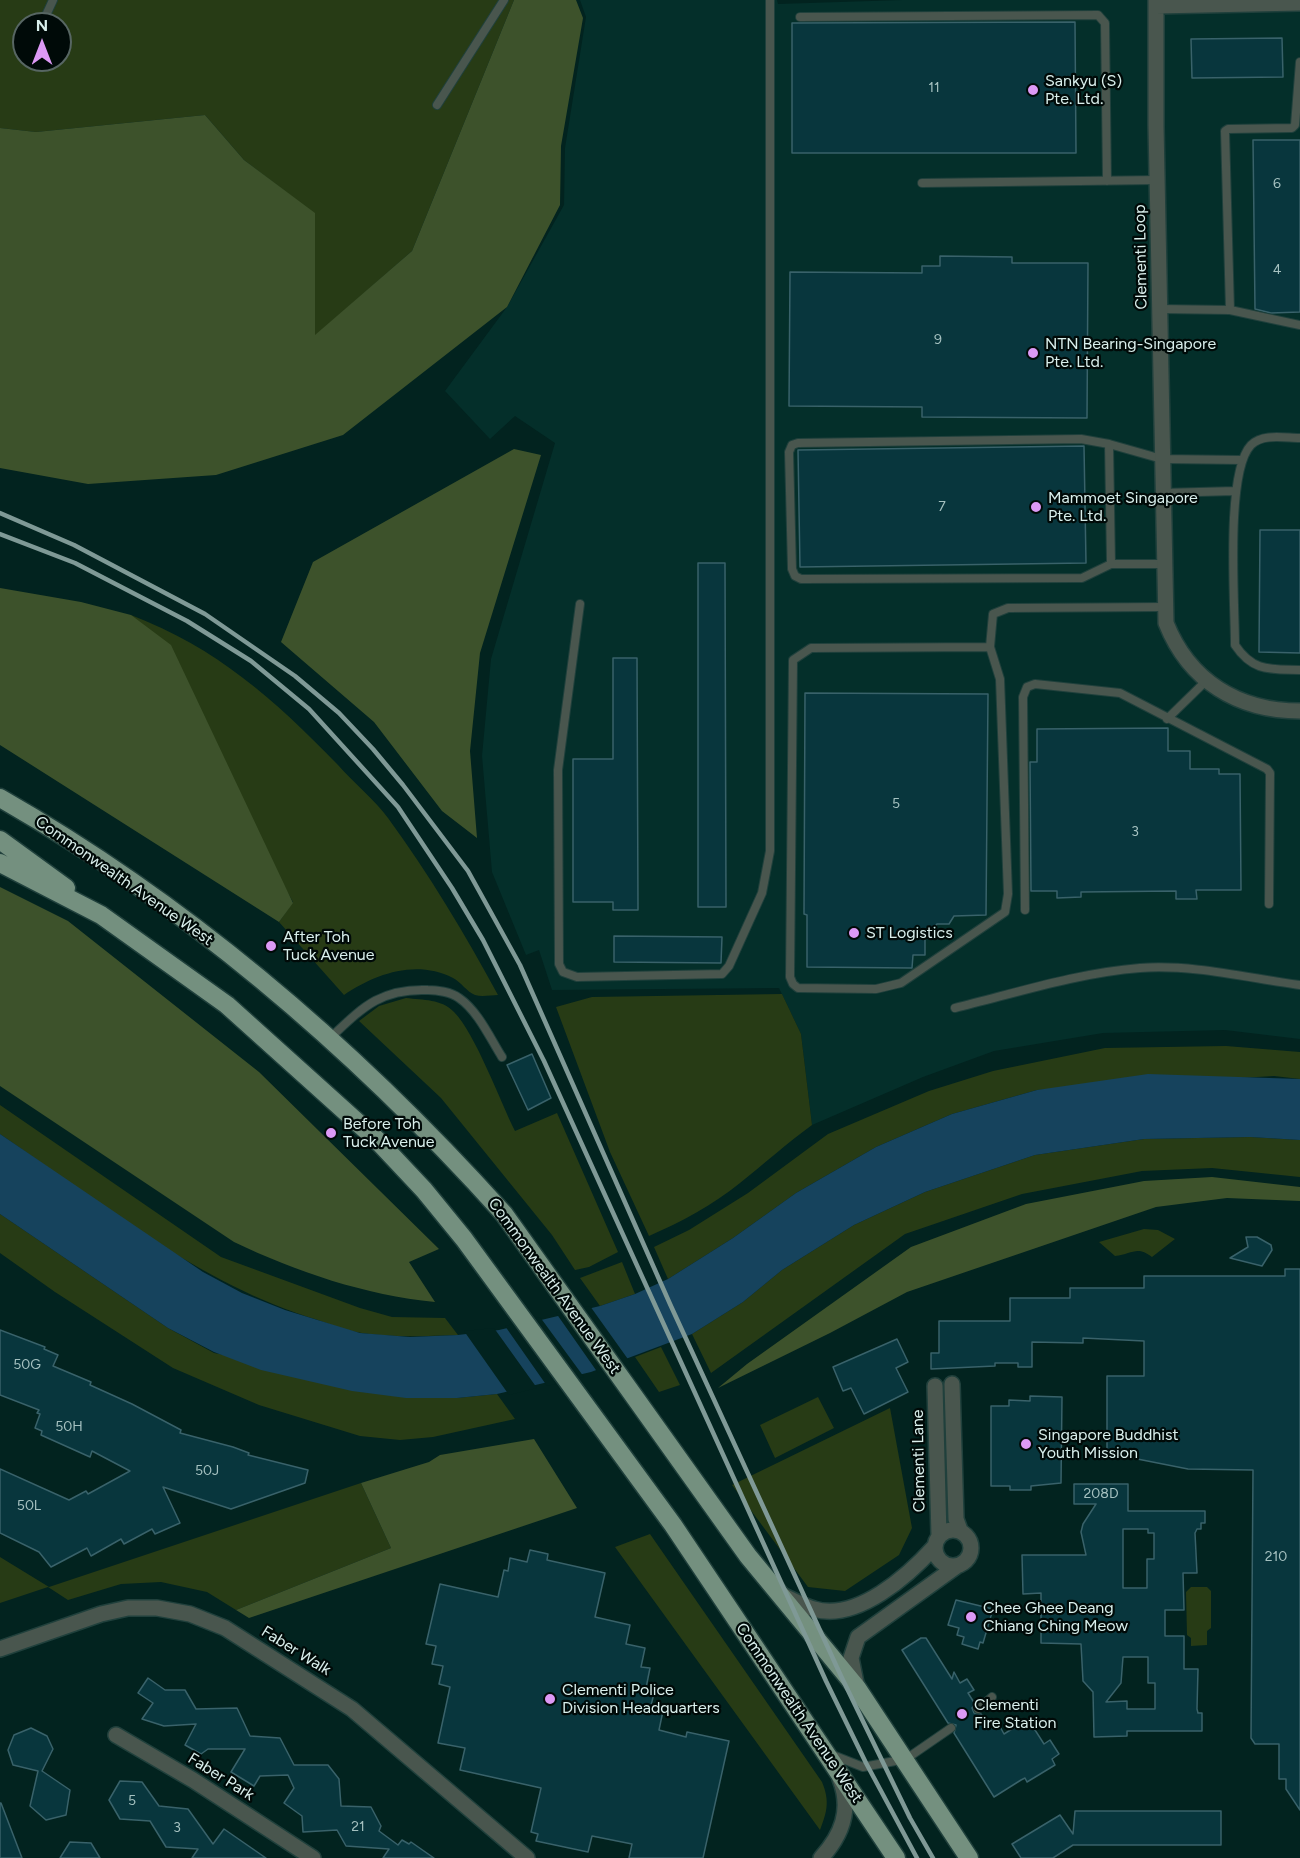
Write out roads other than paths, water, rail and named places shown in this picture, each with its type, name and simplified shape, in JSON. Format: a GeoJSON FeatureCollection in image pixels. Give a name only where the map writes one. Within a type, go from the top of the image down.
{"type":"FeatureCollection","features":[{"type":"Feature","properties":{"kind":"main road","name":"Commonwealth Avenue West"},"geometry":{"type":"LineString","coordinates":[[0,798],[139,887],[210,939],[412,1115],[504,1214],[708,1499],[780,1594],[856,1688],[906,1759],[969,1858]]}},
{"type":"Feature","properties":{"kind":"main road"},"geometry":{"type":"LineString","coordinates":[[0,840],[29,858],[101,915]]}},
{"type":"Feature","properties":{"kind":"main road","name":"Commonwealth Avenue West"},"geometry":{"type":"LineString","coordinates":[[0,863],[101,915],[227,1005],[302,1070],[377,1140],[464,1239],[673,1525],[896,1858]]}},
{"type":"Feature","properties":{"kind":"street","name":"Clementi Loop"},"geometry":{"type":"LineString","coordinates":[[1300,3],[1156,3],[1163,564],[1166,623],[1184,659],[1206,681],[1252,704],[1279,711],[1300,711]]}},
{"type":"Feature","properties":{"kind":"street"},"geometry":{"type":"LineString","coordinates":[[856,1688],[851,1658],[858,1637],[967,1560],[972,1548],[969,1538],[960,1530],[956,1519],[952,1384]]}},
{"type":"Feature","properties":{"kind":"street","name":"Clementi Lane"},"geometry":{"type":"LineString","coordinates":[[935,1386],[937,1541]]}},
{"type":"Feature","properties":{"kind":"street","name":"Clementi Lane"},"geometry":{"type":"LineString","coordinates":[[780,1594],[816,1610],[840,1610],[862,1603],[897,1583],[948,1530],[960,1530]]}},
{"type":"Feature","properties":{"kind":"street"},"geometry":{"type":"LineString","coordinates":[[937,1541],[941,1561],[957,1566]]}},
{"type":"Feature","properties":{"kind":"street","name":"Faber Walk"},"geometry":{"type":"LineString","coordinates":[[0,1649],[101,1614],[128,1608],[157,1608],[190,1614],[225,1628],[352,1709],[527,1858]]}},
{"type":"Feature","properties":{"kind":"street","name":"Faber Park"},"geometry":{"type":"LineString","coordinates":[[116,1735],[193,1780],[306,1856]]}},
{"type":"Feature","properties":{"kind":"street"},"geometry":{"type":"LineString","coordinates":[[821,1858],[836,1841],[842,1830],[846,1803],[836,1767]]}},
{"type":"Feature","properties":{"kind":"lane"},"geometry":{"type":"LineString","coordinates":[[437,105],[504,0]]}},
{"type":"Feature","properties":{"kind":"lane"},"geometry":{"type":"LineString","coordinates":[[580,604],[558,770],[559,964],[562,972],[577,977],[722,974],[729,966],[762,893],[770,851],[770,0]]}},
{"type":"Feature","properties":{"kind":"lane"},"geometry":{"type":"LineString","coordinates":[[800,17],[1098,15],[1102,17],[1105,23],[1107,181]]}},
{"type":"Feature","properties":{"kind":"lane"},"geometry":{"type":"LineString","coordinates":[[1230,310],[1225,131],[1228,129],[1292,128],[1295,125],[1300,62]]}},
{"type":"Feature","properties":{"kind":"lane"},"geometry":{"type":"LineString","coordinates":[[921,183],[1158,180]]}},
{"type":"Feature","properties":{"kind":"lane"},"geometry":{"type":"LineString","coordinates":[[1160,309],[1230,310],[1300,326]]}},
{"type":"Feature","properties":{"kind":"lane"},"geometry":{"type":"LineString","coordinates":[[1300,438],[1266,437],[1252,444],[1242,460],[1235,491],[1235,645],[1244,658],[1263,669],[1300,670]]}},
{"type":"Feature","properties":{"kind":"lane"},"geometry":{"type":"LineString","coordinates":[[1163,564],[1111,564],[1082,578],[801,579],[795,576],[792,569],[789,452],[792,445],[798,442],[1081,439],[1109,444],[1162,459],[1242,460]]}},
{"type":"Feature","properties":{"kind":"lane"},"geometry":{"type":"LineString","coordinates":[[1109,444],[1111,564]]}},
{"type":"Feature","properties":{"kind":"lane"},"geometry":{"type":"LineString","coordinates":[[1162,493],[1235,491]]}},
{"type":"Feature","properties":{"kind":"lane"},"geometry":{"type":"LineString","coordinates":[[990,646],[811,648],[793,660],[790,977],[798,988],[876,989],[894,986],[1005,912],[1008,894],[1000,679],[990,646],[993,614],[1008,608],[1164,607]]}},
{"type":"Feature","properties":{"kind":"lane"},"geometry":{"type":"LineString","coordinates":[[1167,719],[1206,681]]}},
{"type":"Feature","properties":{"kind":"lane"},"geometry":{"type":"LineString","coordinates":[[1025,910],[1023,696],[1027,687],[1035,684],[1114,691],[1269,771],[1269,904]]}},
{"type":"Feature","properties":{"kind":"lane"},"geometry":{"type":"LineString","coordinates":[[955,1008],[1087,975],[1142,968],[1196,971],[1300,985]]}},
{"type":"Feature","properties":{"kind":"lane"},"geometry":{"type":"LineString","coordinates":[[328,1040],[376,999],[405,989],[436,990],[458,996],[471,1010],[502,1057]]}},
{"type":"Feature","properties":{"kind":"lane"},"geometry":{"type":"LineString","coordinates":[[978,1709],[992,1697]]}},
{"type":"Feature","properties":{"kind":"lane"},"geometry":{"type":"LineString","coordinates":[[824,1752],[864,1767],[906,1759],[951,1728]]}},
{"type":"Feature","properties":{"kind":"water"},"geometry":{"type":"Polygon","coordinates":[[[1148,1074],[1300,1079],[1300,1140],[1250,1137],[1144,1139],[1035,1155],[925,1192],[854,1225],[782,1270],[743,1302],[692,1334],[591,1372],[497,1394],[457,1398],[406,1398],[352,1391],[261,1370],[214,1352],[168,1328],[0,1214],[0,1134],[203,1272],[242,1293],[285,1310],[360,1333],[410,1337],[499,1330],[600,1306],[668,1279],[733,1238],[796,1193],[876,1147],[952,1114],[1037,1090],[1148,1074]]]}},
{"type":"Feature","properties":{"kind":"railway"},"geometry":{"type":"LineString","coordinates":[[0,513],[74,545],[205,614],[295,676],[339,713],[373,749],[468,871],[520,965],[670,1304],[841,1676],[910,1818],[933,1858]]}},
{"type":"Feature","properties":{"kind":"railway"},"geometry":{"type":"LineString","coordinates":[[0,534],[75,563],[187,621],[251,661],[309,709],[398,807],[452,888],[483,940],[544,1061],[826,1681],[866,1763],[917,1858]]}},
{"type":"Feature","properties":{"kind":"place","name":"Sankyu (S) Pte. Ltd."},"geometry":{"type":"Point","coordinates":[1033,90]}},
{"type":"Feature","properties":{"kind":"place","name":"NTN Bearing-Singapore Pte. Ltd."},"geometry":{"type":"Point","coordinates":[1033,353]}},
{"type":"Feature","properties":{"kind":"place","name":"Mammoet Singapore Pte. Ltd."},"geometry":{"type":"Point","coordinates":[1036,507]}},
{"type":"Feature","properties":{"kind":"place","name":"ST Logistics"},"geometry":{"type":"Point","coordinates":[854,933]}},
{"type":"Feature","properties":{"kind":"place","name":"After Toh Tuck Avenue"},"geometry":{"type":"Point","coordinates":[271,946]}},
{"type":"Feature","properties":{"kind":"place","name":"Before Toh Tuck Avenue"},"geometry":{"type":"Point","coordinates":[331,1133]}},
{"type":"Feature","properties":{"kind":"place","name":"Singapore Buddhist Youth Mission"},"geometry":{"type":"Point","coordinates":[1026,1444]}},
{"type":"Feature","properties":{"kind":"place","name":"Chee Ghee Deang Chiang Ching Meow"},"geometry":{"type":"Point","coordinates":[971,1617]}},
{"type":"Feature","properties":{"kind":"place","name":"Clementi Police Division Headquarters"},"geometry":{"type":"Point","coordinates":[550,1699]}},
{"type":"Feature","properties":{"kind":"place","name":"Clementi Fire Station"},"geometry":{"type":"Point","coordinates":[962,1714]}}]}
